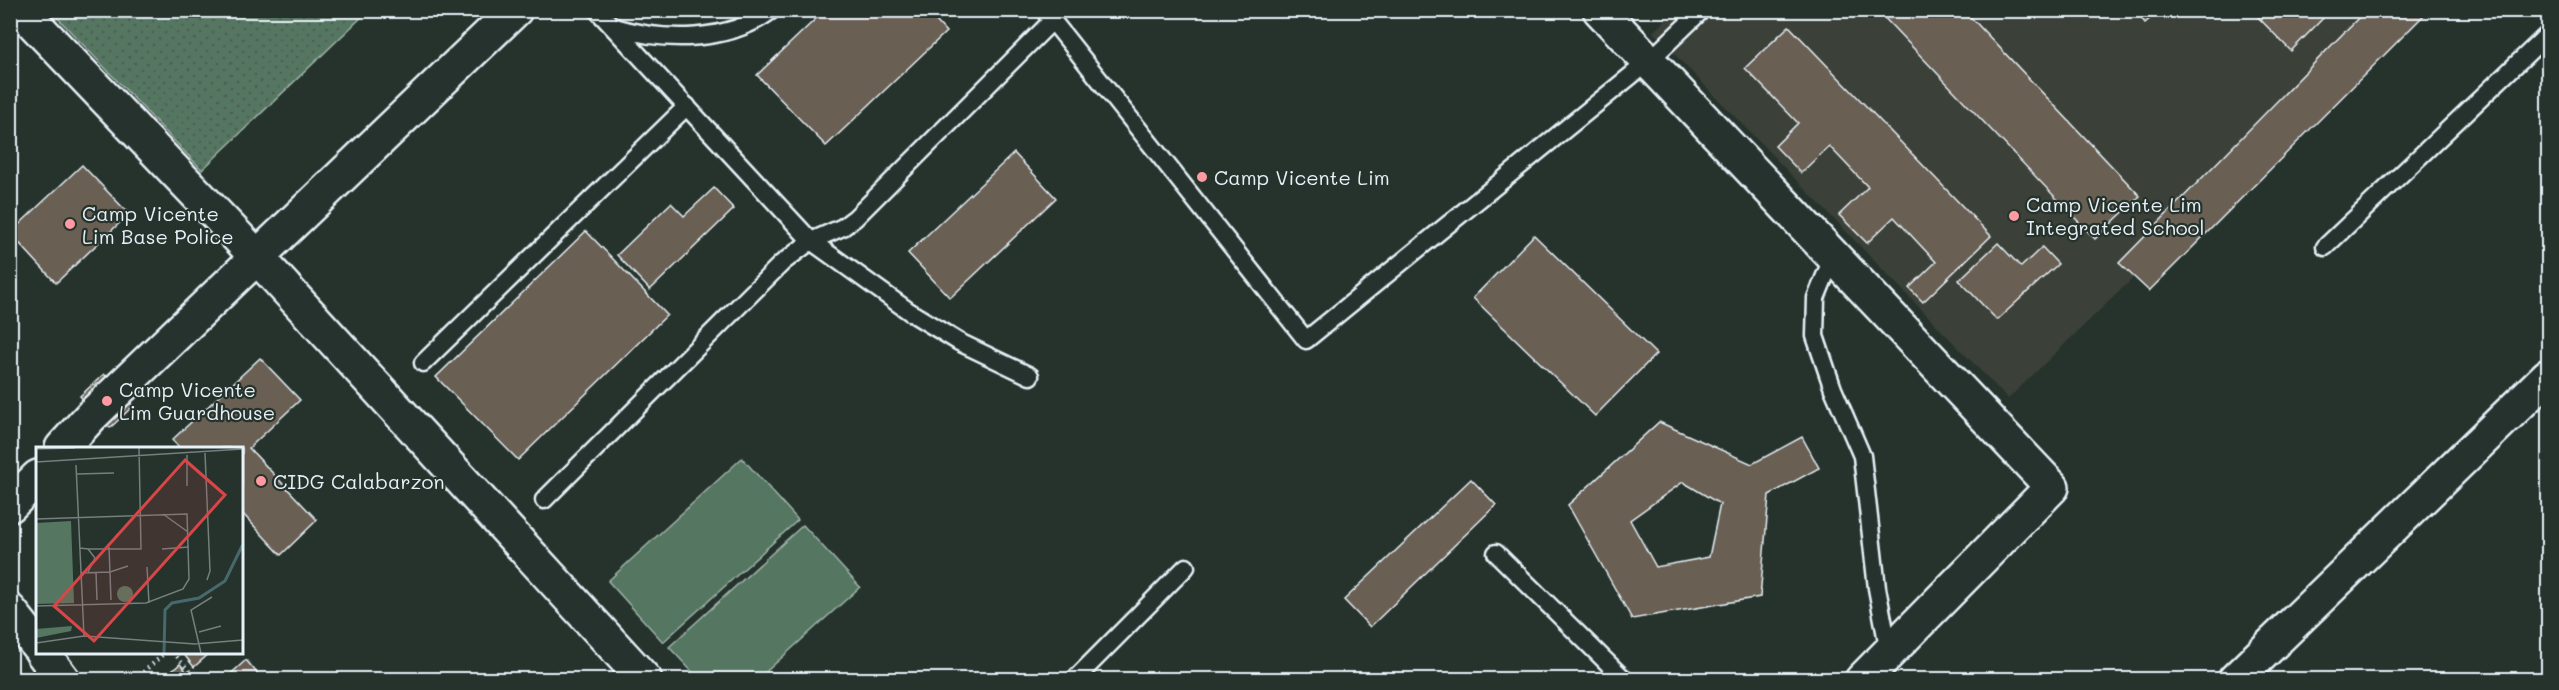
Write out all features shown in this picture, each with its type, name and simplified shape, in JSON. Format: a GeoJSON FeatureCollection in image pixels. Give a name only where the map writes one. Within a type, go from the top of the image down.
{"type":"FeatureCollection","features":[{"type":"Feature","properties":{"kind":"street"},"geometry":{"type":"LineString","coordinates":[[21,10],[258,258],[645,680]]}},
{"type":"Feature","properties":{"kind":"street"},"geometry":{"type":"LineString","coordinates":[[63,447],[98,409],[515,10]]}},
{"type":"Feature","properties":{"kind":"street"},"geometry":{"type":"LineString","coordinates":[[1600,10],[2052,488],[1862,680]]}},
{"type":"Feature","properties":{"kind":"street"},"geometry":{"type":"LineString","coordinates":[[2235,680],[2548,376]]}},
{"type":"Feature","properties":{"kind":"street"},"geometry":{"type":"LineString","coordinates":[[10,505],[36,479]]}},
{"type":"Feature","properties":{"kind":"street"},"geometry":{"type":"LineString","coordinates":[[10,611],[36,644]]}},
{"type":"Feature","properties":{"kind":"street"},"geometry":{"type":"LineString","coordinates":[[44,654],[63,680]]}},
{"type":"Feature","properties":{"kind":"lane"},"geometry":{"type":"LineString","coordinates":[[597,10],[811,241],[959,342],[1030,376]]}},
{"type":"Feature","properties":{"kind":"lane"},"geometry":{"type":"LineString","coordinates":[[614,26],[642,35],[698,37],[731,30],[762,17],[772,10]]}},
{"type":"Feature","properties":{"kind":"lane"},"geometry":{"type":"LineString","coordinates":[[544,500],[782,263],[811,241],[843,228],[855,218],[1049,15],[1306,340],[1649,62],[1702,10]]}},
{"type":"Feature","properties":{"kind":"lane"},"geometry":{"type":"LineString","coordinates":[[2325,248],[2548,34]]}},
{"type":"Feature","properties":{"kind":"lane"},"geometry":{"type":"LineString","coordinates":[[423,363],[687,106]]}},
{"type":"Feature","properties":{"kind":"lane"},"geometry":{"type":"LineString","coordinates":[[1833,256],[1815,298],[1815,336],[1833,389],[1862,456],[1878,588],[1889,652]]}},
{"type":"Feature","properties":{"kind":"lane"},"geometry":{"type":"LineString","coordinates":[[1496,553],[1625,680]]}},
{"type":"Feature","properties":{"kind":"lane"},"geometry":{"type":"LineString","coordinates":[[1074,680],[1186,567]]}},
{"type":"Feature","properties":{"kind":"path"},"geometry":{"type":"LineString","coordinates":[[134,680],[164,654]]}},
{"type":"Feature","properties":{"kind":"path"},"geometry":{"type":"LineString","coordinates":[[175,654],[197,680]]}},
{"type":"Feature","properties":{"kind":"shaded area","name":"Camp Vicente Lim Integrated School"},"geometry":{"type":"Polygon","coordinates":[[[1676,10],[2409,11],[2008,399],[1653,32],[1676,10]]]}},
{"type":"Feature","properties":{"kind":"green space"},"geometry":{"type":"Polygon","coordinates":[[[51,11],[368,11],[202,170],[51,11]]]}},
{"type":"Feature","properties":{"kind":"green space"},"geometry":{"type":"Polygon","coordinates":[[[742,458],[798,520],[663,642],[608,581],[742,458]]]}},
{"type":"Feature","properties":{"kind":"green space"},"geometry":{"type":"Polygon","coordinates":[[[803,525],[860,587],[758,679],[699,679],[669,647],[803,525]]]}},
{"type":"Feature","properties":{"kind":"building"},"geometry":{"type":"Polygon","coordinates":[[[825,10],[926,10],[946,32],[826,146],[757,75],[825,10]]]}},
{"type":"Feature","properties":{"kind":"building"},"geometry":{"type":"Polygon","coordinates":[[[1877,10],[1964,10],[2140,196],[2095,239],[1877,10]]]}},
{"type":"Feature","properties":{"kind":"building"},"geometry":{"type":"Polygon","coordinates":[[[2135,10],[2160,10],[2145,23],[2135,10]]]}},
{"type":"Feature","properties":{"kind":"building"},"geometry":{"type":"Polygon","coordinates":[[[2251,10],[2331,10],[2291,51],[2251,10]]]}},
{"type":"Feature","properties":{"kind":"building"},"geometry":{"type":"Polygon","coordinates":[[[2366,10],[2429,10],[2149,291],[2119,263],[2366,10]]]}},
{"type":"Feature","properties":{"kind":"building"},"geometry":{"type":"Polygon","coordinates":[[[1789,26],[1991,236],[1923,302],[1909,288],[1936,262],[1894,217],[1867,243],[1839,215],[1868,187],[1829,146],[1801,173],[1775,146],[1798,123],[1745,68],[1789,26]]]}},
{"type":"Feature","properties":{"kind":"building"},"geometry":{"type":"Polygon","coordinates":[[[1014,153],[1056,198],[950,298],[908,253],[1014,153]]]}},
{"type":"Feature","properties":{"kind":"building","name":"Camp Vicente Lim Base Police"},"geometry":{"type":"Polygon","coordinates":[[[82,165],[129,214],[56,283],[10,233],[82,165]]]}},
{"type":"Feature","properties":{"kind":"building"},"geometry":{"type":"Polygon","coordinates":[[[714,188],[734,209],[650,290],[617,255],[671,203],[684,216],[714,188]]]}},
{"type":"Feature","properties":{"kind":"building"},"geometry":{"type":"Polygon","coordinates":[[[586,231],[667,315],[518,460],[436,377],[586,231]]]}},
{"type":"Feature","properties":{"kind":"building"},"geometry":{"type":"Polygon","coordinates":[[[1534,235],[1656,354],[1595,416],[1473,298],[1534,235]]]}},
{"type":"Feature","properties":{"kind":"building"},"geometry":{"type":"Polygon","coordinates":[[[1998,243],[2021,267],[2042,247],[2058,264],[1997,320],[1959,280],[1998,243]]]}},
{"type":"Feature","properties":{"kind":"building","name":"CIDG Calabarzon"},"geometry":{"type":"Polygon","coordinates":[[[260,358],[300,400],[249,448],[317,520],[281,555],[243,514],[243,447],[179,447],[172,440],[260,358]]]}},
{"type":"Feature","properties":{"kind":"building","name":"Camp Vicente Lim Guardhouse"},"geometry":{"type":"Polygon","coordinates":[[[104,374],[133,406],[110,428],[80,396],[104,374]]]}},
{"type":"Feature","properties":{"kind":"building"},"geometry":{"type":"Polygon","coordinates":[[[1659,422],[1752,464],[1802,437],[1819,468],[1769,495],[1760,597],[1632,619],[1568,505],[1659,422]],[[1683,482],[1630,520],[1656,567],[1709,557],[1720,504],[1683,482]]]}},
{"type":"Feature","properties":{"kind":"building"},"geometry":{"type":"Polygon","coordinates":[[[1471,479],[1496,505],[1370,627],[1344,600],[1471,479]]]}},
{"type":"Feature","properties":{"kind":"building"},"geometry":{"type":"Polygon","coordinates":[[[184,654],[209,654],[194,667],[184,654]]]}},
{"type":"Feature","properties":{"kind":"building"},"geometry":{"type":"Polygon","coordinates":[[[246,660],[263,680],[224,680],[246,660]]]}},
{"type":"Feature","properties":{"kind":"building"},"geometry":{"type":"Polygon","coordinates":[[[180,664],[194,680],[161,680],[180,664]]]}},
{"type":"Feature","properties":{"kind":"place","name":"Camp Vicente Lim"},"geometry":{"type":"Point","coordinates":[1202,177]}},
{"type":"Feature","properties":{"kind":"place","name":"Camp Vicente Lim Integrated School"},"geometry":{"type":"Point","coordinates":[2014,216]}},
{"type":"Feature","properties":{"kind":"place","name":"Camp Vicente Lim Base Police"},"geometry":{"type":"Point","coordinates":[70,224]}},
{"type":"Feature","properties":{"kind":"place","name":"Camp Vicente Lim Guardhouse"},"geometry":{"type":"Point","coordinates":[107,401]}},
{"type":"Feature","properties":{"kind":"place","name":"CIDG Calabarzon"},"geometry":{"type":"Point","coordinates":[261,481]}}]}
